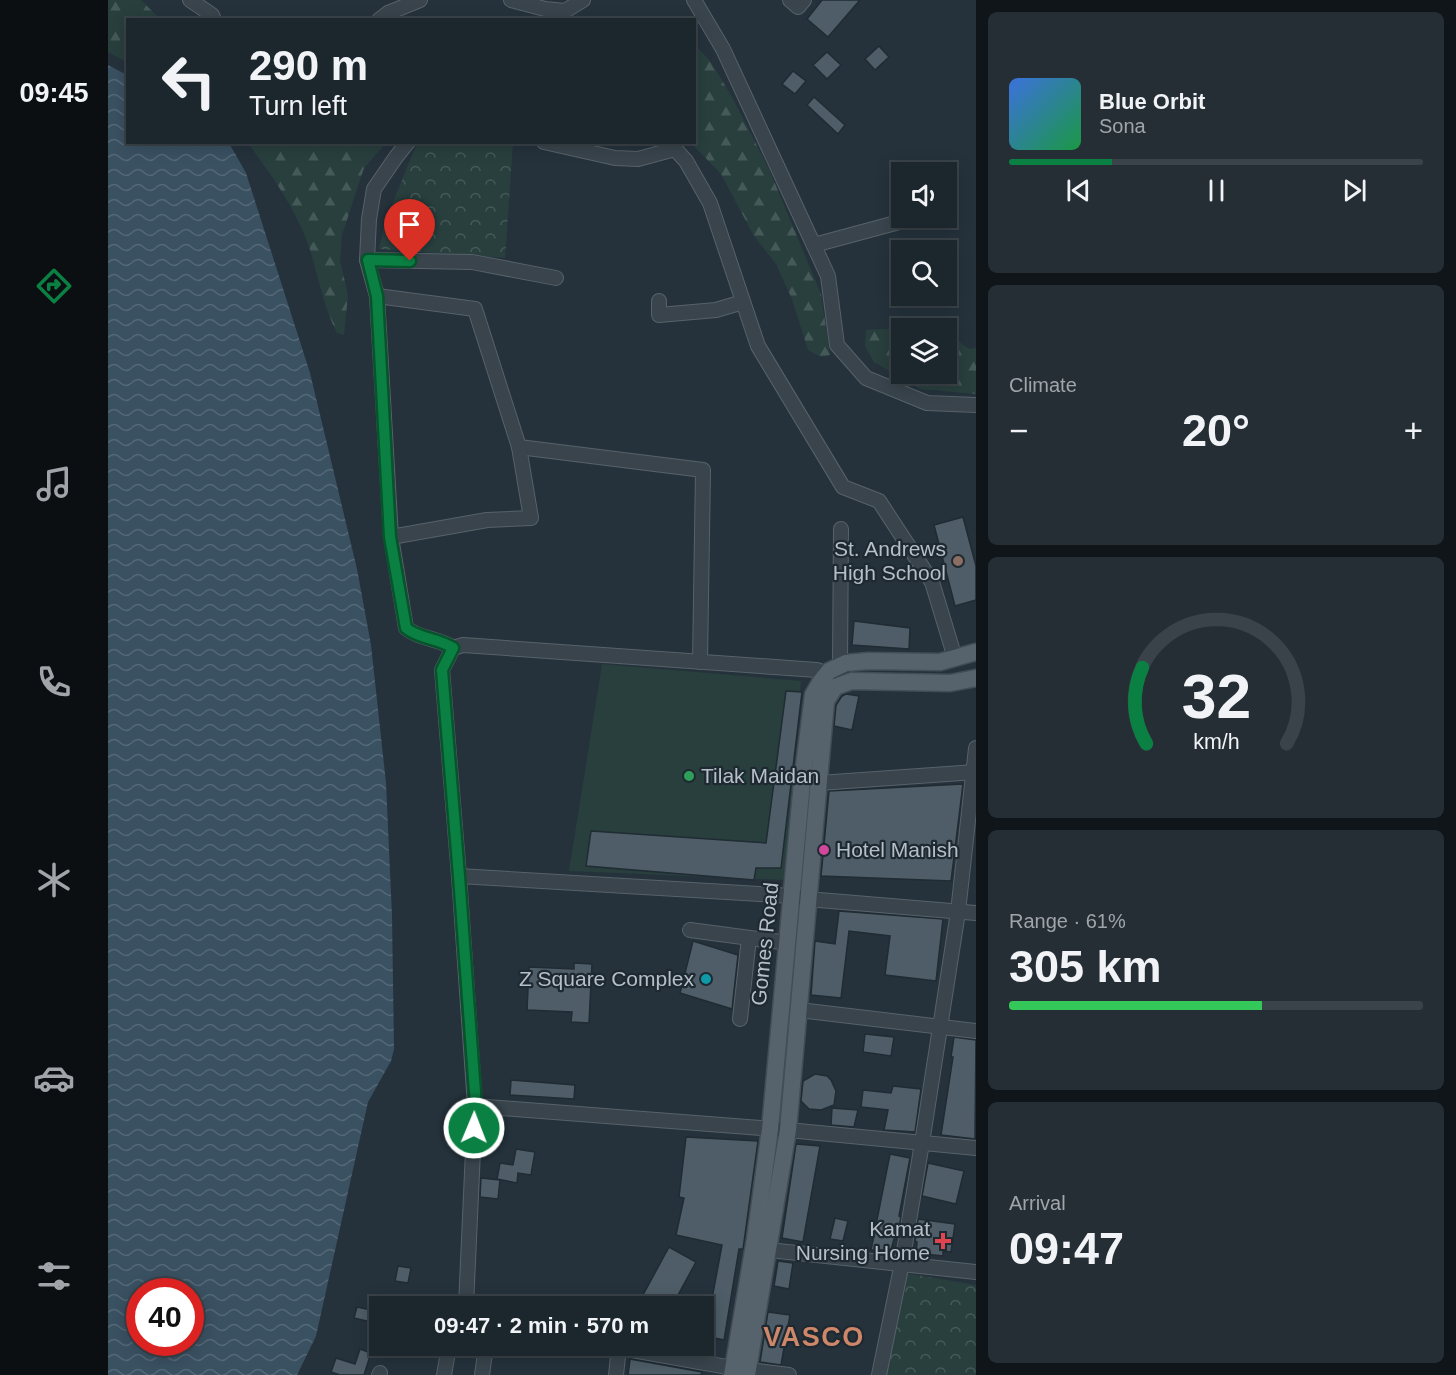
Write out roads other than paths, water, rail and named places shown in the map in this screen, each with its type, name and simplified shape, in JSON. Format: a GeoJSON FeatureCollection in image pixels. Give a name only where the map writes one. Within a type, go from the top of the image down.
{"type":"FeatureCollection","features":[{"type":"Feature","properties":{"kind":"main road"},"geometry":{"type":"LineString","coordinates":[[838,676],[868,661],[940,662],[976,652]]}},
{"type":"Feature","properties":{"kind":"main road"},"geometry":{"type":"LineString","coordinates":[[838,676],[859,681],[950,683],[976,678]]}},
{"type":"Feature","properties":{"kind":"main road","name":"Gomes Road"},"geometry":{"type":"LineString","coordinates":[[761,1249],[788,943],[800,898],[819,783],[826,701],[838,676]]}},
{"type":"Feature","properties":{"kind":"main road","name":"Gomes Road"},"geometry":{"type":"LineString","coordinates":[[740,1372],[761,1249],[788,1130],[799,1010],[800,898],[810,710],[817,687],[838,676]]}},
{"type":"Feature","properties":{"kind":"street"},"geometry":{"type":"LineString","coordinates":[[190,0],[213,18]]}},
{"type":"Feature","properties":{"kind":"street"},"geometry":{"type":"LineString","coordinates":[[382,18],[388,13],[420,0]]}},
{"type":"Feature","properties":{"kind":"street"},"geometry":{"type":"LineString","coordinates":[[511,0],[545,9],[566,11],[583,0]]}},
{"type":"Feature","properties":{"kind":"street"},"geometry":{"type":"LineString","coordinates":[[694,0],[723,49],[828,276],[837,345],[866,378],[927,403],[976,405]]}},
{"type":"Feature","properties":{"kind":"street"},"geometry":{"type":"LineString","coordinates":[[790,0],[798,7],[804,0]]}},
{"type":"Feature","properties":{"kind":"street"},"geometry":{"type":"LineString","coordinates":[[406,144],[374,189],[369,219],[368,260],[377,296],[390,537],[406,628],[413,634],[443,641],[453,648]]}},
{"type":"Feature","properties":{"kind":"street"},"geometry":{"type":"LineString","coordinates":[[553,144],[615,158],[638,159],[675,149],[686,161],[710,203],[758,346],[843,487],[879,501],[932,582],[955,658]]}},
{"type":"Feature","properties":{"kind":"street"},"geometry":{"type":"LineString","coordinates":[[814,245],[891,224]]}},
{"type":"Feature","properties":{"kind":"street"},"geometry":{"type":"LineString","coordinates":[[368,260],[472,262],[556,278]]}},
{"type":"Feature","properties":{"kind":"street"},"geometry":{"type":"LineString","coordinates":[[377,296],[475,309],[519,447],[531,518],[487,520],[390,537]]}},
{"type":"Feature","properties":{"kind":"street"},"geometry":{"type":"LineString","coordinates":[[658,301],[659,315],[716,310],[743,302]]}},
{"type":"Feature","properties":{"kind":"street"},"geometry":{"type":"LineString","coordinates":[[519,447],[703,470],[700,662]]}},
{"type":"Feature","properties":{"kind":"street"},"geometry":{"type":"LineString","coordinates":[[466,1296],[476,1106],[442,670],[453,648],[462,645],[817,670],[838,676],[841,529]]}},
{"type":"Feature","properties":{"kind":"street"},"geometry":{"type":"LineString","coordinates":[[879,1375],[902,1263],[958,912],[976,748]]}},
{"type":"Feature","properties":{"kind":"street"},"geometry":{"type":"LineString","coordinates":[[819,783],[975,772]]}},
{"type":"Feature","properties":{"kind":"street"},"geometry":{"type":"LineString","coordinates":[[459,876],[800,898],[976,913]]}},
{"type":"Feature","properties":{"kind":"street"},"geometry":{"type":"LineString","coordinates":[[690,930],[788,943]]}},
{"type":"Feature","properties":{"kind":"street"},"geometry":{"type":"LineString","coordinates":[[740,1019],[749,938]]}},
{"type":"Feature","properties":{"kind":"street"},"geometry":{"type":"LineString","coordinates":[[799,1010],[976,1031]]}},
{"type":"Feature","properties":{"kind":"street"},"geometry":{"type":"LineString","coordinates":[[476,1106],[788,1130],[976,1148]]}},
{"type":"Feature","properties":{"kind":"street"},"geometry":{"type":"LineString","coordinates":[[761,1249],[976,1272]]}},
{"type":"Feature","properties":{"kind":"street"},"geometry":{"type":"LineString","coordinates":[[444,1375],[447,1356]]}},
{"type":"Feature","properties":{"kind":"street"},"geometry":{"type":"LineString","coordinates":[[482,1375],[485,1356]]}},
{"type":"Feature","properties":{"kind":"street"},"geometry":{"type":"LineString","coordinates":[[615,1356],[616,1375]]}},
{"type":"Feature","properties":{"kind":"street"},"geometry":{"type":"LineString","coordinates":[[663,1356],[740,1372],[789,1375]]}},
{"type":"Feature","properties":{"kind":"water"},"geometry":{"type":"Polygon","coordinates":[[[108,65],[126,74],[126,144],[230,144],[246,173],[310,373],[357,569],[371,645],[386,783],[392,916],[394,1049],[391,1061],[368,1102],[316,1336],[297,1375],[108,1375],[108,65]]]}},
{"type":"Feature","properties":{"kind":"place","name":"St. Andrews High School"},"geometry":{"type":"Point","coordinates":[958,561]}},
{"type":"Feature","properties":{"kind":"place","name":"Tilak Maidan"},"geometry":{"type":"Point","coordinates":[689,776]}},
{"type":"Feature","properties":{"kind":"place","name":"Hotel Manish"},"geometry":{"type":"Point","coordinates":[824,850]}},
{"type":"Feature","properties":{"kind":"place","name":"Z Square Complex"},"geometry":{"type":"Point","coordinates":[706,979]}},
{"type":"Feature","properties":{"kind":"place","name":"Kamat Nursing Home"},"geometry":{"type":"Point","coordinates":[943,1241]}},
{"type":"Feature","properties":{"kind":"district","name":"VASCO"},"geometry":{"type":"Point","coordinates":[814,1337]}}]}
